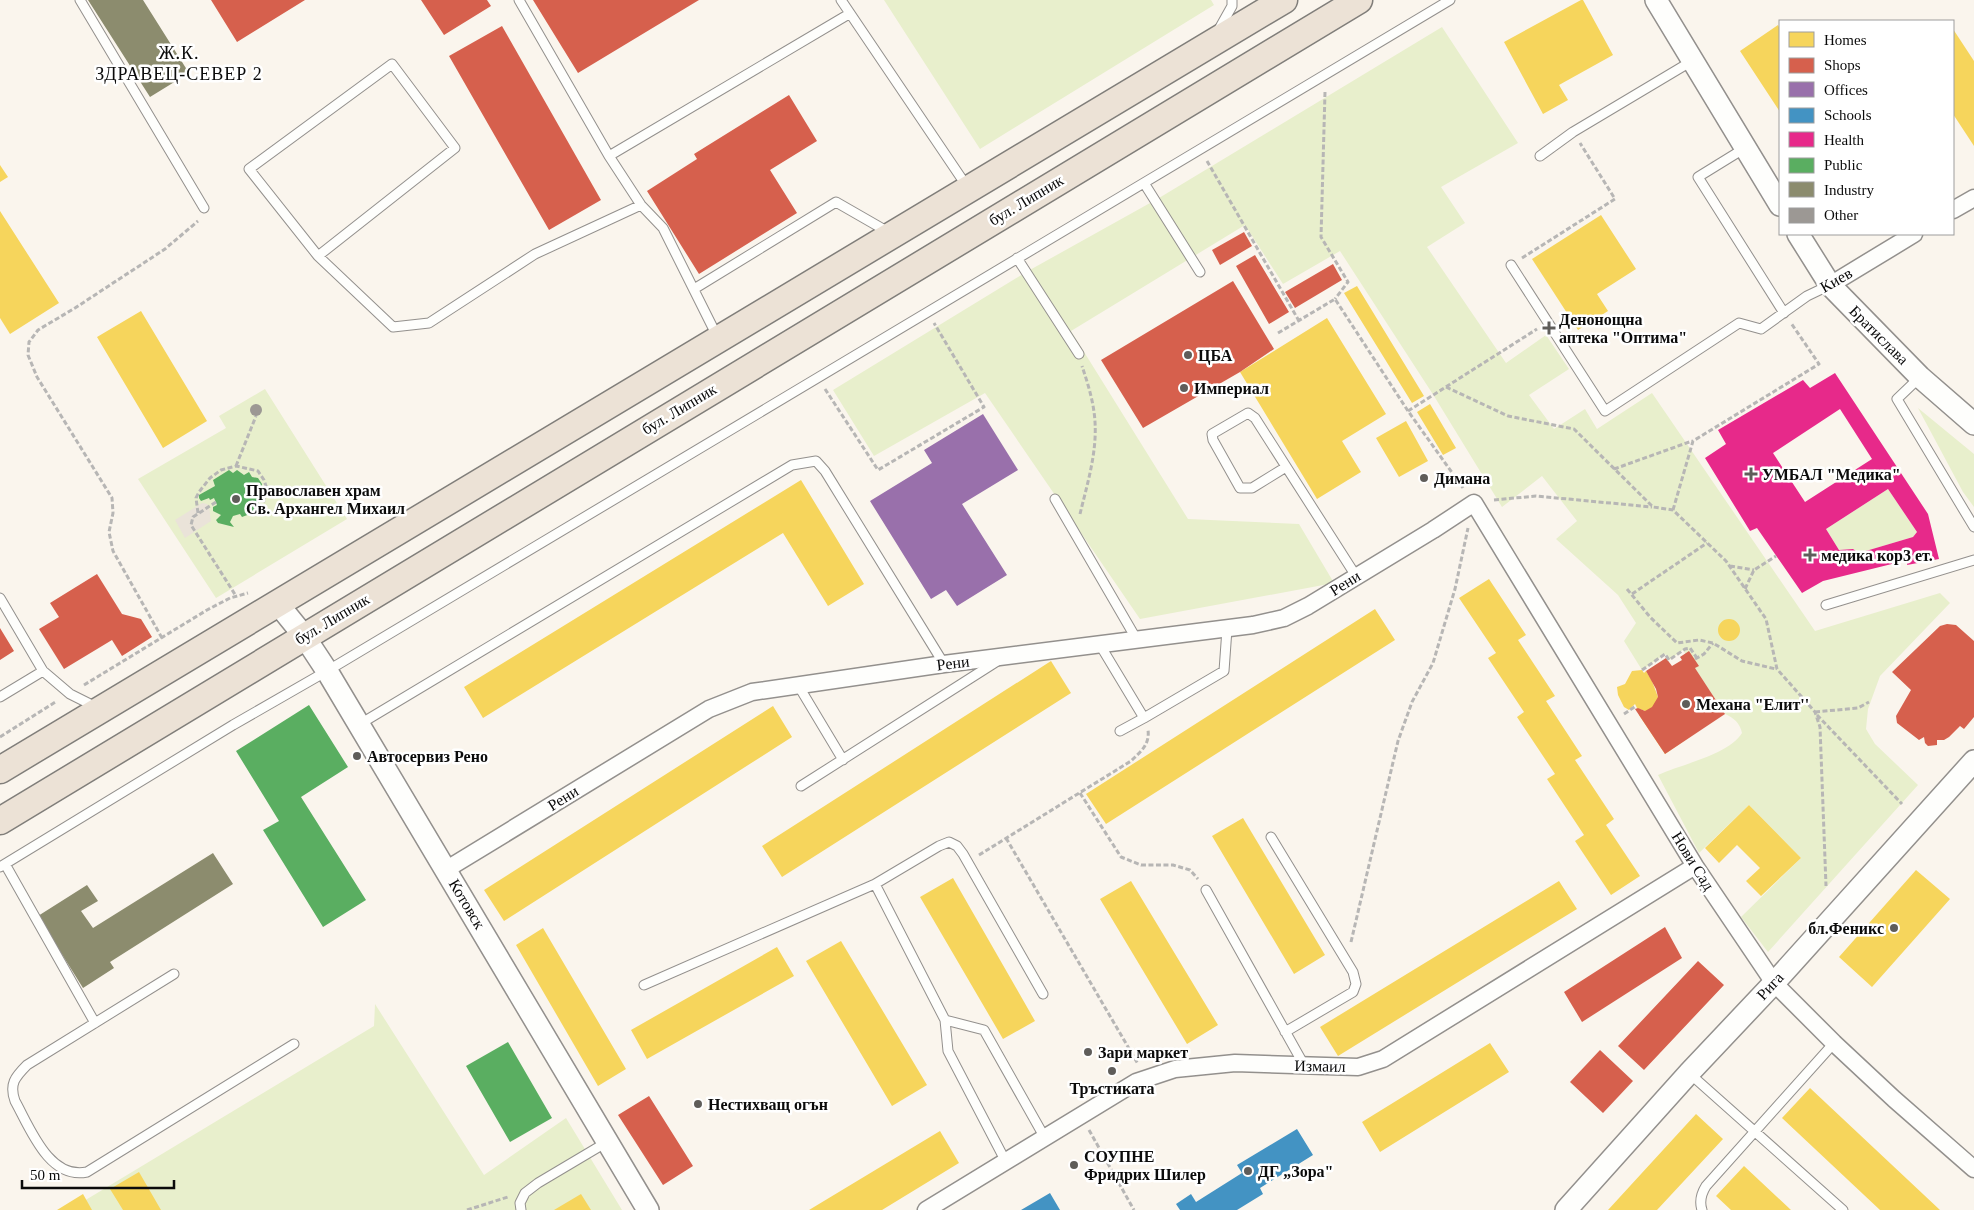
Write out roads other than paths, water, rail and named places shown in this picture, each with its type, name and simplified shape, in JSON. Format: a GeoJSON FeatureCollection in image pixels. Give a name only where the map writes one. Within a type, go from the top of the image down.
{"type":"FeatureCollection","features":[{"type":"Feature","properties":{"kind":"main road"},"geometry":{"type":"LineString","coordinates":[[0,770],[1284,0]]}},
{"type":"Feature","properties":{"kind":"main road","name":"бул. Липник"},"geometry":{"type":"LineString","coordinates":[[0,821],[1359,0]]}},
{"type":"Feature","properties":{"kind":"street"},"geometry":{"type":"LineString","coordinates":[[1656,0],[1779,203]]}},
{"type":"Feature","properties":{"kind":"street"},"geometry":{"type":"LineString","coordinates":[[1954,209],[1974,198]]}},
{"type":"Feature","properties":{"kind":"street","name":"Братислава"},"geometry":{"type":"LineString","coordinates":[[1799,235],[1830,285],[1920,377],[1974,424]]}},
{"type":"Feature","properties":{"kind":"street","name":"Киев"},"geometry":{"type":"LineString","coordinates":[[1830,285],[1912,235]]}},
{"type":"Feature","properties":{"kind":"street","name":"Рени"},"geometry":{"type":"LineString","coordinates":[[447,869],[709,709],[752,692],[944,664],[1253,626],[1284,618],[1308,606],[1433,530],[1474,502]]}},
{"type":"Feature","properties":{"kind":"street","name":"Нови Сад"},"geometry":{"type":"LineString","coordinates":[[1474,502],[1695,866],[1774,983],[1834,1044],[1974,1169]]}},
{"type":"Feature","properties":{"kind":"street","name":"Котовск"},"geometry":{"type":"LineString","coordinates":[[278,604],[304,636],[360,724],[648,1210]]}},
{"type":"Feature","properties":{"kind":"street","name":"Рига"},"geometry":{"type":"LineString","coordinates":[[1566,1210],[1689,1072],[1774,983],[1974,761]]}},
{"type":"Feature","properties":{"kind":"street","name":"Измаил"},"geometry":{"type":"LineString","coordinates":[[926,1210],[1136,1082],[1176,1069],[1235,1063],[1358,1067],[1383,1060],[1695,866]]}},
{"type":"Feature","properties":{"kind":"lane"},"geometry":{"type":"LineString","coordinates":[[80,0],[204,208]]}},
{"type":"Feature","properties":{"kind":"lane"},"geometry":{"type":"LineString","coordinates":[[519,0],[609,156],[641,205],[663,228],[718,338]]}},
{"type":"Feature","properties":{"kind":"lane"},"geometry":{"type":"LineString","coordinates":[[841,0],[968,188]]}},
{"type":"Feature","properties":{"kind":"lane"},"geometry":{"type":"LineString","coordinates":[[1211,44],[1232,6],[1232,0]]}},
{"type":"Feature","properties":{"kind":"lane"},"geometry":{"type":"LineString","coordinates":[[95,1023],[3,866],[233,725],[327,671],[1450,0]]}},
{"type":"Feature","properties":{"kind":"lane"},"geometry":{"type":"LineString","coordinates":[[609,156],[849,14]]}},
{"type":"Feature","properties":{"kind":"lane"},"geometry":{"type":"LineString","coordinates":[[1540,156],[1573,132],[1693,60]]}},
{"type":"Feature","properties":{"kind":"lane"},"geometry":{"type":"LineString","coordinates":[[318,256],[455,148],[392,64],[249,169],[318,256],[394,327],[429,322],[534,254],[641,205]]}},
{"type":"Feature","properties":{"kind":"lane"},"geometry":{"type":"LineString","coordinates":[[1745,148],[1698,177],[1784,313]]}},
{"type":"Feature","properties":{"kind":"lane"},"geometry":{"type":"LineString","coordinates":[[1144,182],[1200,272]]}},
{"type":"Feature","properties":{"kind":"lane"},"geometry":{"type":"LineString","coordinates":[[694,289],[836,202],[892,235]]}},
{"type":"Feature","properties":{"kind":"lane"},"geometry":{"type":"LineString","coordinates":[[1017,258],[1079,354]]}},
{"type":"Feature","properties":{"kind":"lane","name":"Киев"},"geometry":{"type":"LineString","coordinates":[[1511,265],[1605,411],[1739,323],[1761,329],[1807,296],[1830,285]]}},
{"type":"Feature","properties":{"kind":"lane"},"geometry":{"type":"LineString","coordinates":[[1920,377],[1897,399],[1974,527]]}},
{"type":"Feature","properties":{"kind":"lane"},"geometry":{"type":"LineString","coordinates":[[1286,467],[1252,488],[1240,488],[1213,440],[1212,434],[1248,413],[1255,418],[1356,576]]}},
{"type":"Feature","properties":{"kind":"lane"},"geometry":{"type":"LineString","coordinates":[[360,724],[792,465],[808,461],[816,461],[824,471],[944,664]]}},
{"type":"Feature","properties":{"kind":"lane"},"geometry":{"type":"LineString","coordinates":[[1055,499],[1137,640]]}},
{"type":"Feature","properties":{"kind":"lane"},"geometry":{"type":"LineString","coordinates":[[1826,606],[1974,560]]}},
{"type":"Feature","properties":{"kind":"lane"},"geometry":{"type":"LineString","coordinates":[[0,598],[43,671],[70,694],[102,710]]}},
{"type":"Feature","properties":{"kind":"lane"},"geometry":{"type":"LineString","coordinates":[[1120,731],[1224,671],[1227,629]]}},
{"type":"Feature","properties":{"kind":"lane"},"geometry":{"type":"LineString","coordinates":[[1100,645],[1144,718]]}},
{"type":"Feature","properties":{"kind":"lane"},"geometry":{"type":"LineString","coordinates":[[801,786],[1004,657]]}},
{"type":"Feature","properties":{"kind":"lane"},"geometry":{"type":"LineString","coordinates":[[0,697],[43,671]]}},
{"type":"Feature","properties":{"kind":"lane"},"geometry":{"type":"LineString","coordinates":[[798,686],[843,760]]}},
{"type":"Feature","properties":{"kind":"lane"},"geometry":{"type":"LineString","coordinates":[[1272,837],[1347,961],[1353,972],[1356,984],[1353,992],[1285,1032]]}},
{"type":"Feature","properties":{"kind":"lane"},"geometry":{"type":"LineString","coordinates":[[644,985],[875,884],[949,842],[957,846],[968,862],[1043,994]]}},
{"type":"Feature","properties":{"kind":"lane"},"geometry":{"type":"LineString","coordinates":[[875,884],[945,1020],[948,1050],[1006,1162]]}},
{"type":"Feature","properties":{"kind":"lane"},"geometry":{"type":"LineString","coordinates":[[1206,890],[1304,1066]]}},
{"type":"Feature","properties":{"kind":"lane"},"geometry":{"type":"LineString","coordinates":[[174,974],[27,1065],[13,1081],[12,1092],[15,1100],[52,1162],[66,1171],[76,1174],[87,1172],[294,1044]]}},
{"type":"Feature","properties":{"kind":"lane"},"geometry":{"type":"LineString","coordinates":[[945,1020],[984,1030],[1044,1138]]}},
{"type":"Feature","properties":{"kind":"lane"},"geometry":{"type":"LineString","coordinates":[[1702,1210],[1700,1204],[1701,1194],[1706,1186],[1834,1044]]}},
{"type":"Feature","properties":{"kind":"lane"},"geometry":{"type":"LineString","coordinates":[[1689,1072],[1843,1210]]}},
{"type":"Feature","properties":{"kind":"lane"},"geometry":{"type":"LineString","coordinates":[[521,1210],[520,1203],[525,1193],[538,1183],[608,1142]]}},
{"type":"Feature","properties":{"kind":"place","name":"Денонощна аптека \"Оптима\""},"geometry":{"type":"Point","coordinates":[1549,328]}},
{"type":"Feature","properties":{"kind":"place","name":"ЦБА"},"geometry":{"type":"Point","coordinates":[1188,355]}},
{"type":"Feature","properties":{"kind":"place","name":"Империал"},"geometry":{"type":"Point","coordinates":[1184,388]}},
{"type":"Feature","properties":{"kind":"place","name":"УМБАЛ \"Медика\""},"geometry":{"type":"Point","coordinates":[1751,474]}},
{"type":"Feature","properties":{"kind":"place","name":"Димана"},"geometry":{"type":"Point","coordinates":[1424,478]}},
{"type":"Feature","properties":{"kind":"place","name":"Православен храм Св. Архангел Михаил"},"geometry":{"type":"Point","coordinates":[236,499]}},
{"type":"Feature","properties":{"kind":"place","name":"медика кор3 ет."},"geometry":{"type":"Point","coordinates":[1810,555]}},
{"type":"Feature","properties":{"kind":"place","name":"Механа \"Елит''"},"geometry":{"type":"Point","coordinates":[1686,704]}},
{"type":"Feature","properties":{"kind":"place","name":"Автосервиз Рено"},"geometry":{"type":"Point","coordinates":[357,756]}},
{"type":"Feature","properties":{"kind":"place","name":"бл.Феникс"},"geometry":{"type":"Point","coordinates":[1894,928]}},
{"type":"Feature","properties":{"kind":"place","name":"Зари маркет"},"geometry":{"type":"Point","coordinates":[1088,1052]}},
{"type":"Feature","properties":{"kind":"place","name":"Тръстиката"},"geometry":{"type":"Point","coordinates":[1112,1071]}},
{"type":"Feature","properties":{"kind":"place","name":"Нестихващ огън"},"geometry":{"type":"Point","coordinates":[698,1104]}},
{"type":"Feature","properties":{"kind":"place","name":"СОУПНЕ Фридрих Шилер"},"geometry":{"type":"Point","coordinates":[1074,1165]}},
{"type":"Feature","properties":{"kind":"place","name":"ДГ „Зора\""},"geometry":{"type":"Point","coordinates":[1248,1171]}},
{"type":"Feature","properties":{"kind":"district","name":"Ж.К. ЗДРАВЕЦ-СЕВЕР 2"},"geometry":{"type":"Point","coordinates":[179,63]}}]}
